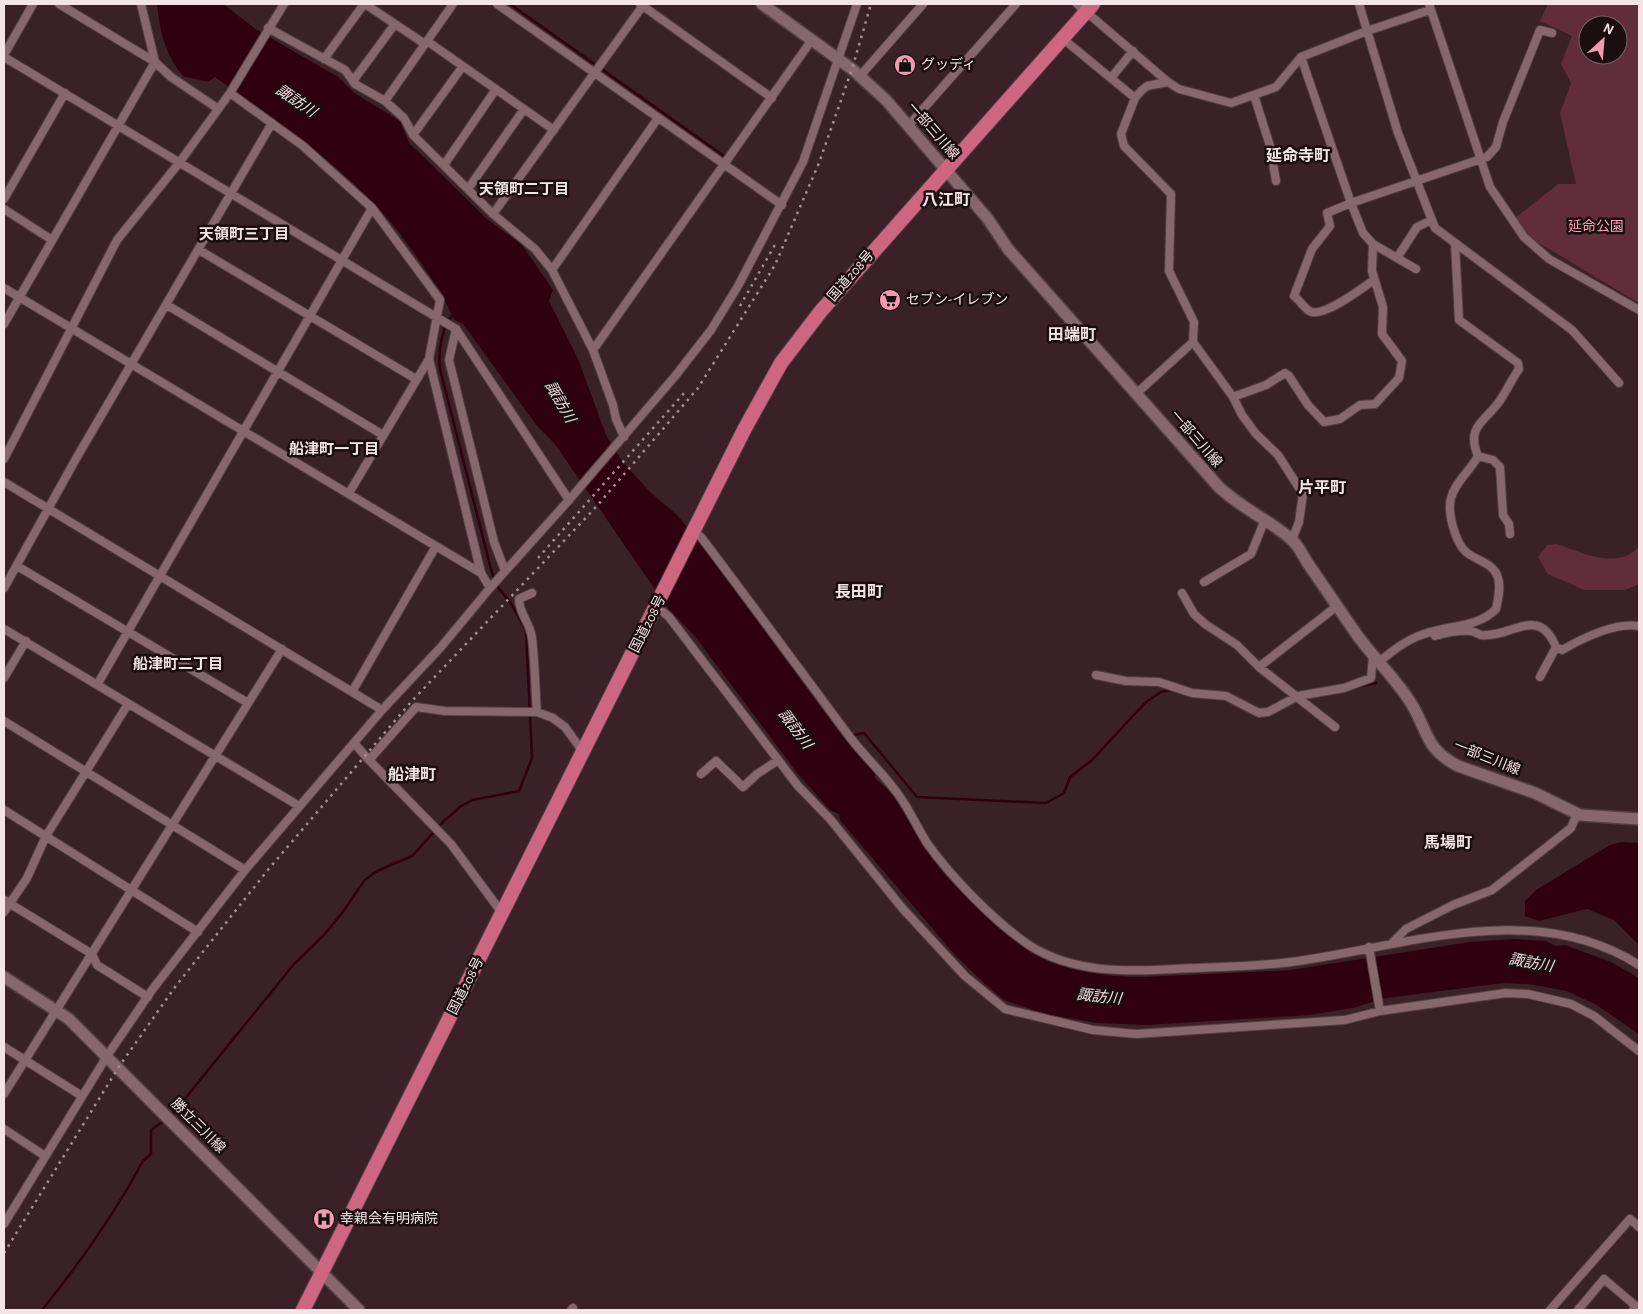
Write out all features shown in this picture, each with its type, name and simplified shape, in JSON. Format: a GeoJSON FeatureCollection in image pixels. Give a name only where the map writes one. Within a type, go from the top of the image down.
{"type":"FeatureCollection","features":[{"type":"Feature","properties":{"kind":"highway","name":"国道208号"},"geometry":{"type":"LineString","coordinates":[[303,1310],[744,430],[781,363],[827,304],[1062,38],[1085,6]]}},
{"type":"Feature","properties":{"kind":"main road","name":"一部三川線"},"geometry":{"type":"LineString","coordinates":[[762,4],[860,76],[909,125],[988,219],[1008,249],[1225,493],[1292,540],[1376,660],[1399,685],[1413,706],[1428,742],[1446,760],[1535,793],[1577,814],[1639,819]]}},
{"type":"Feature","properties":{"kind":"main road","name":"勝立三川線"},"geometry":{"type":"LineString","coordinates":[[4,977],[69,1019],[359,1310]]}},
{"type":"Feature","properties":{"kind":"street"},"geometry":{"type":"LineString","coordinates":[[33,4],[4,56],[456,329],[569,500]]}},
{"type":"Feature","properties":{"kind":"street"},"geometry":{"type":"LineString","coordinates":[[59,4],[155,62],[170,77],[218,108]]}},
{"type":"Feature","properties":{"kind":"street"},"geometry":{"type":"LineString","coordinates":[[4,324],[155,62],[141,4]]}},
{"type":"Feature","properties":{"kind":"street"},"geometry":{"type":"LineString","coordinates":[[4,459],[69,328],[116,240],[179,163],[230,92],[284,4]]}},
{"type":"Feature","properties":{"kind":"street"},"geometry":{"type":"LineString","coordinates":[[324,59],[364,4],[463,66],[554,130]]}},
{"type":"Feature","properties":{"kind":"street"},"geometry":{"type":"LineString","coordinates":[[385,101],[453,4]]}},
{"type":"Feature","properties":{"kind":"street"},"geometry":{"type":"LineString","coordinates":[[497,4],[782,205]]}},
{"type":"Feature","properties":{"kind":"street"},"geometry":{"type":"LineString","coordinates":[[493,214],[642,4],[772,98]]}},
{"type":"Feature","properties":{"kind":"street"},"geometry":{"type":"LineString","coordinates":[[5,1218],[46,1156],[106,1056],[148,997],[245,870],[382,710],[442,647],[490,588],[624,437],[712,330],[782,205],[803,162],[857,4]]}},
{"type":"Feature","properties":{"kind":"street"},"geometry":{"type":"LineString","coordinates":[[860,76],[924,4]]}},
{"type":"Feature","properties":{"kind":"street"},"geometry":{"type":"LineString","coordinates":[[909,125],[1016,4]]}},
{"type":"Feature","properties":{"kind":"street"},"geometry":{"type":"LineString","coordinates":[[1359,4],[1398,133],[1435,228],[1572,330],[1619,383]]}},
{"type":"Feature","properties":{"kind":"street"},"geometry":{"type":"LineString","coordinates":[[1085,6],[1133,52],[1168,82],[1179,89],[1231,103],[1276,87],[1301,57],[1429,7],[1490,187],[1524,237],[1549,259],[1639,310]]}},
{"type":"Feature","properties":{"kind":"street"},"geometry":{"type":"LineString","coordinates":[[354,82],[395,24]]}},
{"type":"Feature","properties":{"kind":"street"},"geometry":{"type":"LineString","coordinates":[[267,30],[345,70],[354,82],[385,101],[404,118],[414,135],[493,214],[535,249],[552,270],[593,350],[624,437]]}},
{"type":"Feature","properties":{"kind":"street"},"geometry":{"type":"LineString","coordinates":[[1374,280],[1327,310],[1317,313],[1308,311],[1294,296],[1312,249],[1330,226],[1326,213],[1487,157],[1496,147],[1503,122],[1540,30],[1552,33]]}},
{"type":"Feature","properties":{"kind":"street"},"geometry":{"type":"LineString","coordinates":[[1062,38],[1135,98]]}},
{"type":"Feature","properties":{"kind":"street"},"geometry":{"type":"LineString","coordinates":[[593,350],[811,40]]}},
{"type":"Feature","properties":{"kind":"street"},"geometry":{"type":"LineString","coordinates":[[1111,78],[1133,52]]}},
{"type":"Feature","properties":{"kind":"street"},"geometry":{"type":"LineString","coordinates":[[1301,57],[1363,233],[1373,244],[1416,269]]}},
{"type":"Feature","properties":{"kind":"street"},"geometry":{"type":"LineString","coordinates":[[414,135],[463,66]]}},
{"type":"Feature","properties":{"kind":"street"},"geometry":{"type":"LineString","coordinates":[[1168,82],[1147,86],[1135,98],[1125,120],[1121,134],[1122,140],[1124,146],[1171,194],[1169,271],[1194,322],[1193,342],[1233,397],[1242,415],[1256,434],[1278,455],[1303,494],[1299,522],[1292,540]]}},
{"type":"Feature","properties":{"kind":"street"},"geometry":{"type":"LineString","coordinates":[[444,165],[496,89]]}},
{"type":"Feature","properties":{"kind":"street"},"geometry":{"type":"LineString","coordinates":[[230,92],[302,146],[372,208],[440,300],[429,359],[481,573],[490,588]]}},
{"type":"Feature","properties":{"kind":"street"},"geometry":{"type":"LineString","coordinates":[[4,199],[65,93]]}},
{"type":"Feature","properties":{"kind":"street"},"geometry":{"type":"LineString","coordinates":[[1254,95],[1270,146],[1276,181]]}},
{"type":"Feature","properties":{"kind":"street"},"geometry":{"type":"LineString","coordinates":[[468,189],[524,109]]}},
{"type":"Feature","properties":{"kind":"street"},"geometry":{"type":"LineString","coordinates":[[552,270],[658,118]]}},
{"type":"Feature","properties":{"kind":"street"},"geometry":{"type":"LineString","coordinates":[[4,588],[77,457],[272,123]]}},
{"type":"Feature","properties":{"kind":"street"},"geometry":{"type":"LineString","coordinates":[[97,685],[372,208]]}},
{"type":"Feature","properties":{"kind":"street"},"geometry":{"type":"LineString","coordinates":[[4,209],[52,240]]}},
{"type":"Feature","properties":{"kind":"street"},"geometry":{"type":"LineString","coordinates":[[1396,258],[1417,227],[1432,220]]}},
{"type":"Feature","properties":{"kind":"street"},"geometry":{"type":"LineString","coordinates":[[1455,243],[1459,320],[1518,363],[1519,369],[1505,389],[1501,399],[1480,423],[1474,434],[1474,447],[1478,456]]}},
{"type":"Feature","properties":{"kind":"street"},"geometry":{"type":"LineString","coordinates":[[1233,397],[1266,385],[1285,373],[1290,376],[1308,405],[1324,422],[1329,423],[1340,419],[1360,406],[1375,404],[1399,378],[1402,361],[1382,334],[1383,307],[1374,280],[1371,261],[1373,244]]}},
{"type":"Feature","properties":{"kind":"street"},"geometry":{"type":"LineString","coordinates":[[199,250],[416,379]]}},
{"type":"Feature","properties":{"kind":"street"},"geometry":{"type":"LineString","coordinates":[[4,288],[245,430],[481,573]]}},
{"type":"Feature","properties":{"kind":"street"},"geometry":{"type":"LineString","coordinates":[[167,305],[383,435]]}},
{"type":"Feature","properties":{"kind":"street"},"geometry":{"type":"LineString","coordinates":[[456,329],[449,360],[494,542],[505,571]]}},
{"type":"Feature","properties":{"kind":"street"},"geometry":{"type":"LineString","coordinates":[[1137,393],[1193,342]]}},
{"type":"Feature","properties":{"kind":"street"},"geometry":{"type":"LineString","coordinates":[[349,493],[429,359]]}},
{"type":"Feature","properties":{"kind":"street"},"geometry":{"type":"LineString","coordinates":[[1478,456],[1493,460],[1500,467],[1503,515],[1509,524],[1510,534]]}},
{"type":"Feature","properties":{"kind":"street"},"geometry":{"type":"LineString","coordinates":[[1096,675],[1126,681],[1159,682],[1192,693],[1226,696],[1259,713],[1268,712],[1298,696],[1344,688],[1371,678],[1376,660],[1416,637],[1440,629],[1480,621],[1496,609],[1500,592],[1498,578],[1488,564],[1464,551],[1455,531],[1450,499],[1478,456]]}},
{"type":"Feature","properties":{"kind":"street"},"geometry":{"type":"LineString","coordinates":[[4,482],[382,710]]}},
{"type":"Feature","properties":{"kind":"street"},"geometry":{"type":"LineString","coordinates":[[1204,582],[1251,554],[1264,522]]}},
{"type":"Feature","properties":{"kind":"street"},"geometry":{"type":"LineString","coordinates":[[693,534],[701,537],[852,740],[898,794],[927,843],[940,859],[986,909],[1032,947],[1080,964],[1104,970],[1131,971],[1288,963],[1392,943],[1478,931],[1516,930],[1562,934],[1598,943],[1639,965]]}},
{"type":"Feature","properties":{"kind":"street"},"geometry":{"type":"LineString","coordinates":[[352,692],[436,546]]}},
{"type":"Feature","properties":{"kind":"street"},"geometry":{"type":"LineString","coordinates":[[16,566],[248,703]]}},
{"type":"Feature","properties":{"kind":"street"},"geometry":{"type":"LineString","coordinates":[[532,593],[519,599],[519,610],[528,621],[532,637],[537,712]]}},
{"type":"Feature","properties":{"kind":"street"},"geometry":{"type":"LineString","coordinates":[[1182,593],[1194,614],[1237,645],[1259,667],[1335,727]]}},
{"type":"Feature","properties":{"kind":"street"},"geometry":{"type":"LineString","coordinates":[[659,602],[777,761],[830,819],[903,908],[964,976],[1005,1010],[1094,1030],[1136,1034],[1344,1020],[1380,1011],[1506,993],[1528,994],[1552,998],[1579,1008],[1614,1029],[1639,1051]]}},
{"type":"Feature","properties":{"kind":"street"},"geometry":{"type":"LineString","coordinates":[[1259,667],[1337,606]]}},
{"type":"Feature","properties":{"kind":"street"},"geometry":{"type":"LineString","coordinates":[[1416,637],[1423,639],[1462,631],[1482,635],[1524,625],[1537,626],[1545,628],[1556,647],[1562,650],[1578,641],[1616,628],[1639,626]]}},
{"type":"Feature","properties":{"kind":"street"},"geometry":{"type":"LineString","coordinates":[[4,629],[299,806]]}},
{"type":"Feature","properties":{"kind":"street"},"geometry":{"type":"LineString","coordinates":[[4,678],[26,641]]}},
{"type":"Feature","properties":{"kind":"street"},"geometry":{"type":"LineString","coordinates":[[1540,677],[1556,647]]}},
{"type":"Feature","properties":{"kind":"street"},"geometry":{"type":"LineString","coordinates":[[4,1094],[92,954],[130,889],[282,649]]}},
{"type":"Feature","properties":{"kind":"street"},"geometry":{"type":"LineString","coordinates":[[4,912],[7,902],[27,878],[46,836],[128,704]]}},
{"type":"Feature","properties":{"kind":"street"},"geometry":{"type":"LineString","coordinates":[[369,760],[416,708],[445,711],[537,712],[553,718],[565,727],[583,752]]}},
{"type":"Feature","properties":{"kind":"street"},"geometry":{"type":"LineString","coordinates":[[4,721],[245,870]]}},
{"type":"Feature","properties":{"kind":"street"},"geometry":{"type":"LineString","coordinates":[[354,743],[451,844],[502,913]]}},
{"type":"Feature","properties":{"kind":"street"},"geometry":{"type":"LineString","coordinates":[[701,774],[716,761],[743,787],[757,774],[777,761]]}},
{"type":"Feature","properties":{"kind":"street"},"geometry":{"type":"LineString","coordinates":[[4,810],[198,932]]}},
{"type":"Feature","properties":{"kind":"street"},"geometry":{"type":"LineString","coordinates":[[1392,943],[1406,929],[1453,905],[1492,890],[1514,874],[1532,856],[1561,837],[1571,828],[1577,814]]}},
{"type":"Feature","properties":{"kind":"street"},"geometry":{"type":"LineString","coordinates":[[7,902],[92,954],[97,965],[148,997]]}},
{"type":"Feature","properties":{"kind":"street"},"geometry":{"type":"LineString","coordinates":[[1369,947],[1380,1011]]}},
{"type":"Feature","properties":{"kind":"street"},"geometry":{"type":"LineString","coordinates":[[4,1047],[82,1096]]}},
{"type":"Feature","properties":{"kind":"street"},"geometry":{"type":"LineString","coordinates":[[4,1129],[46,1156]]}},
{"type":"Feature","properties":{"kind":"street"},"geometry":{"type":"LineString","coordinates":[[1550,1310],[1630,1219],[1639,1226]]}},
{"type":"Feature","properties":{"kind":"street"},"geometry":{"type":"LineString","coordinates":[[1578,1310],[1604,1278],[1636,1307],[1633,1310]]}},
{"type":"Feature","properties":{"kind":"green space","name":"延命公園"},"geometry":{"type":"Polygon","coordinates":[[[1548,4],[1639,4],[1639,303],[1534,240],[1515,218],[1558,184],[1576,184],[1560,113],[1571,83],[1561,64],[1572,36],[1540,21],[1548,4]]]}},
{"type":"Feature","properties":{"kind":"green space"},"geometry":{"type":"Polygon","coordinates":[[[1557,544],[1588,555],[1610,559],[1630,554],[1639,547],[1639,584],[1625,590],[1584,590],[1548,574],[1538,557],[1547,545],[1557,544]]]}},
{"type":"Feature","properties":{"kind":"water","name":"諏訪川"},"geometry":{"type":"Polygon","coordinates":[[[157,4],[223,4],[257,30],[338,77],[354,93],[400,121],[409,143],[487,219],[522,245],[553,290],[549,301],[578,359],[606,435],[622,461],[650,492],[677,515],[700,543],[844,738],[847,738],[847,741],[875,770],[875,778],[904,809],[921,842],[934,860],[980,909],[1020,942],[1041,955],[1064,965],[1088,972],[1115,976],[1144,977],[1291,970],[1470,942],[1514,939],[1546,941],[1556,946],[1565,945],[1611,962],[1639,978],[1639,1034],[1595,1004],[1566,991],[1529,984],[1503,983],[1381,999],[1353,1008],[1309,1015],[1146,1025],[1097,1023],[1045,1014],[1004,1000],[955,955],[840,820],[839,814],[830,810],[798,774],[694,635],[667,607],[555,444],[537,426],[463,324],[455,320],[444,300],[444,296],[387,218],[360,189],[320,155],[215,77],[208,82],[183,76],[164,42],[157,4]]]}},
{"type":"Feature","properties":{"kind":"water"},"geometry":{"type":"Polygon","coordinates":[[[1622,842],[1639,843],[1639,945],[1614,920],[1587,909],[1539,921],[1525,916],[1525,901],[1536,890],[1610,845],[1622,842]]]}},
{"type":"Feature","properties":{"kind":"waterway"},"geometry":{"type":"LineString","coordinates":[[510,4],[724,156]]}},
{"type":"Feature","properties":{"kind":"waterway"},"geometry":{"type":"LineString","coordinates":[[171,1116],[294,964],[324,935],[364,881],[375,872],[412,856],[443,822],[461,806],[473,800],[519,791],[532,758],[526,631],[512,605],[498,587],[492,573],[440,369],[443,332],[454,314]]}},
{"type":"Feature","properties":{"kind":"waterway"},"geometry":{"type":"LineString","coordinates":[[1353,688],[1376,683]]}},
{"type":"Feature","properties":{"kind":"waterway"},"geometry":{"type":"LineString","coordinates":[[841,738],[864,733],[917,797],[1046,803],[1064,793],[1070,777],[1092,760],[1146,702],[1161,692],[1171,690],[1197,697]]}},
{"type":"Feature","properties":{"kind":"waterway"},"geometry":{"type":"LineString","coordinates":[[42,1310],[96,1238],[143,1161],[151,1154],[151,1130],[164,1121]]}},
{"type":"Feature","properties":{"kind":"railway"},"geometry":{"type":"LineString","coordinates":[[4,1253],[118,1068],[175,987],[267,871],[410,703],[596,507],[698,388],[775,265],[819,163],[852,69],[871,4]]}},
{"type":"Feature","properties":{"kind":"railway"},"geometry":{"type":"LineString","coordinates":[[740,306],[776,243]]}},
{"type":"Feature","properties":{"kind":"railway"},"geometry":{"type":"LineString","coordinates":[[538,558],[685,392]]}},
{"type":"Feature","properties":{"kind":"place","name":"グッディ"},"geometry":{"type":"Point","coordinates":[905,65]}},
{"type":"Feature","properties":{"kind":"place","name":"セブン-イレブン"},"geometry":{"type":"Point","coordinates":[890,300]}},
{"type":"Feature","properties":{"kind":"place","name":"幸親会有明病院"},"geometry":{"type":"Point","coordinates":[324,1219]}},
{"type":"Feature","properties":{"kind":"district","name":"延命寺町"},"geometry":{"type":"Point","coordinates":[1298,156]}},
{"type":"Feature","properties":{"kind":"district","name":"天領町二丁目"},"geometry":{"type":"Point","coordinates":[524,189]}},
{"type":"Feature","properties":{"kind":"district","name":"八江町"},"geometry":{"type":"Point","coordinates":[946,200]}},
{"type":"Feature","properties":{"kind":"district","name":"天領町三丁目"},"geometry":{"type":"Point","coordinates":[244,234]}},
{"type":"Feature","properties":{"kind":"district","name":"田端町"},"geometry":{"type":"Point","coordinates":[1072,335]}},
{"type":"Feature","properties":{"kind":"district","name":"船津町一丁目"},"geometry":{"type":"Point","coordinates":[334,449]}},
{"type":"Feature","properties":{"kind":"district","name":"片平町"},"geometry":{"type":"Point","coordinates":[1322,488]}},
{"type":"Feature","properties":{"kind":"district","name":"長田町"},"geometry":{"type":"Point","coordinates":[859,592]}},
{"type":"Feature","properties":{"kind":"district","name":"船津町二丁目"},"geometry":{"type":"Point","coordinates":[178,664]}},
{"type":"Feature","properties":{"kind":"district","name":"船津町"},"geometry":{"type":"Point","coordinates":[412,775]}},
{"type":"Feature","properties":{"kind":"district","name":"馬場町"},"geometry":{"type":"Point","coordinates":[1448,843]}}]}
